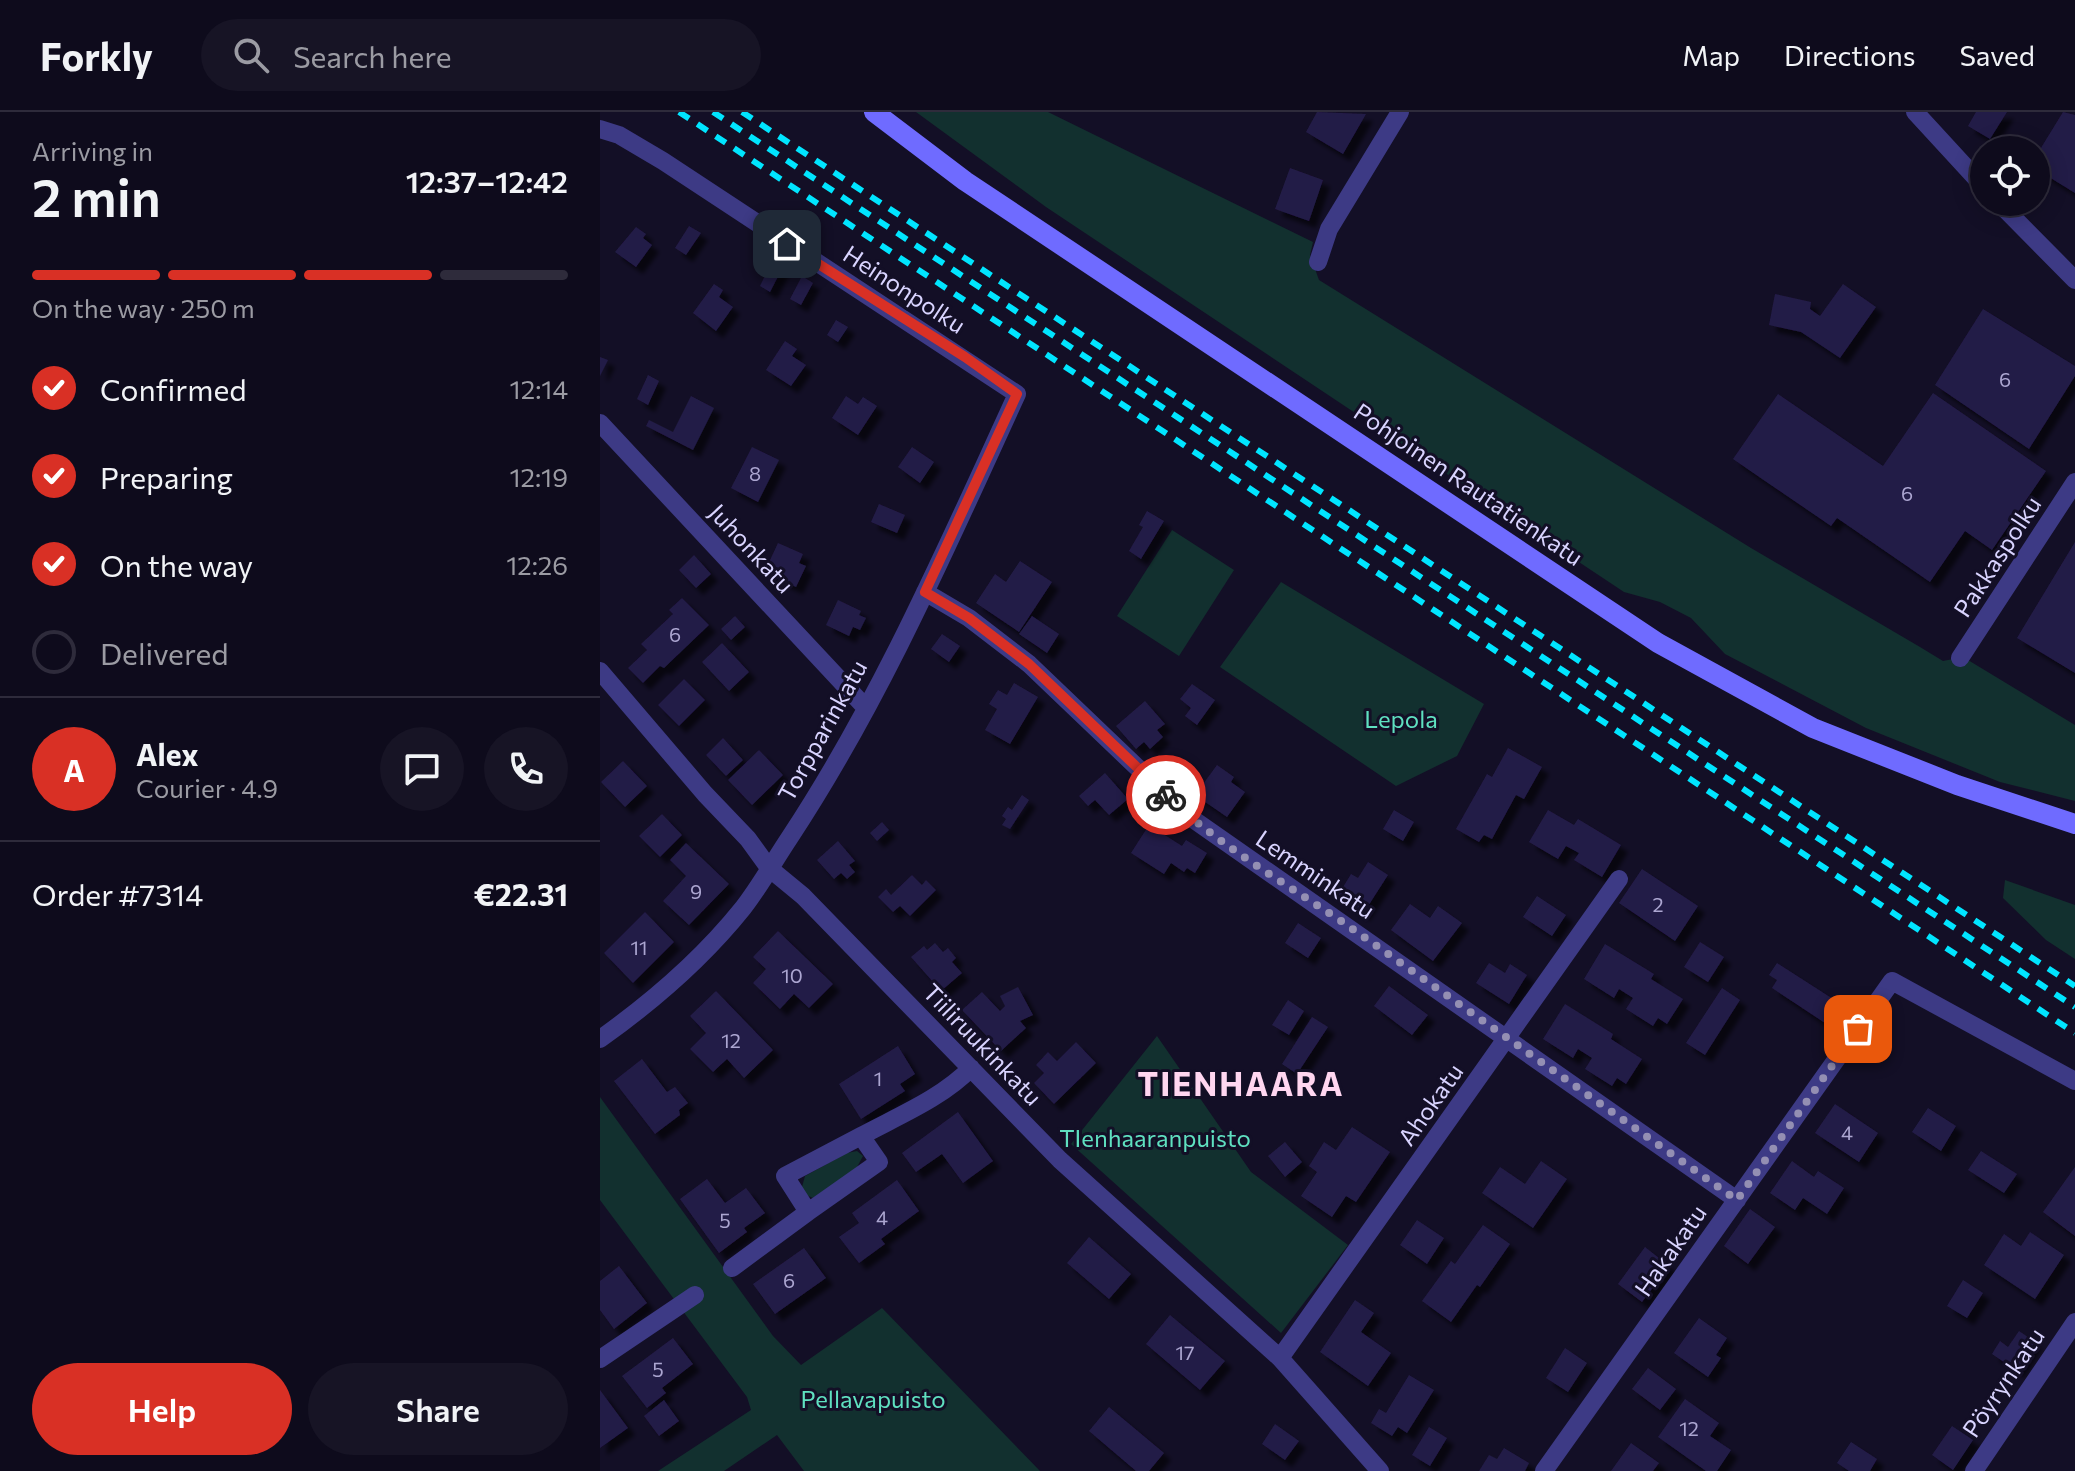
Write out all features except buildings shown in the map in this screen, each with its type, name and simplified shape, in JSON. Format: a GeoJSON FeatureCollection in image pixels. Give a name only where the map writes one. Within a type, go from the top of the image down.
{"type":"FeatureCollection","features":[{"type":"Feature","properties":{"kind":"street","name":"Pohjoinen Rautatienkatu"},"geometry":{"type":"LineString","coordinates":[[874,112],[965,181],[1658,643],[1813,728],[1957,785],[2075,824]]}},
{"type":"Feature","properties":{"kind":"street"},"geometry":{"type":"LineString","coordinates":[[1318,262],[1329,229],[1400,112]]}},
{"type":"Feature","properties":{"kind":"street"},"geometry":{"type":"LineString","coordinates":[[1915,112],[1970,172]]}},
{"type":"Feature","properties":{"kind":"street","name":"Heinonpolku"},"geometry":{"type":"LineString","coordinates":[[600,129],[619,135],[663,161],[1017,394]]}},
{"type":"Feature","properties":{"kind":"street"},"geometry":{"type":"LineString","coordinates":[[2012,216],[2075,280]]}},
{"type":"Feature","properties":{"kind":"street","name":"Torpparinkatu"},"geometry":{"type":"LineString","coordinates":[[600,1039],[662,990],[727,927],[745,905],[820,791],[925,592],[1017,394]]}},
{"type":"Feature","properties":{"kind":"street","name":"Juhonkatu"},"geometry":{"type":"LineString","coordinates":[[600,423],[866,708]]}},
{"type":"Feature","properties":{"kind":"street","name":"Pakkaspolku"},"geometry":{"type":"LineString","coordinates":[[1960,658],[2075,482]]}},
{"type":"Feature","properties":{"kind":"street","name":"Lemminkatu"},"geometry":{"type":"LineString","coordinates":[[925,592],[969,618],[1029,664],[1187,815],[1737,1200]]}},
{"type":"Feature","properties":{"kind":"street","name":"Tiiliruukinkatu"},"geometry":{"type":"LineString","coordinates":[[600,671],[705,794],[748,839],[769,868],[803,896],[1060,1160],[1280,1358],[1380,1471]]}},
{"type":"Feature","properties":{"kind":"street","name":"Ahokatu"},"geometry":{"type":"LineString","coordinates":[[1280,1358],[1619,879]]}},
{"type":"Feature","properties":{"kind":"street","name":"Hakakatu"},"geometry":{"type":"LineString","coordinates":[[1544,1471],[1892,981],[2075,1081]]}},
{"type":"Feature","properties":{"kind":"street"},"geometry":{"type":"LineString","coordinates":[[808,1212],[785,1176],[940,1092],[971,1068]]}},
{"type":"Feature","properties":{"kind":"street"},"geometry":{"type":"LineString","coordinates":[[732,1268],[879,1162],[861,1136]]}},
{"type":"Feature","properties":{"kind":"street"},"geometry":{"type":"LineString","coordinates":[[602,1353],[695,1295]]}},
{"type":"Feature","properties":{"kind":"street","name":"Pöyrynkatu"},"geometry":{"type":"LineString","coordinates":[[1974,1471],[2075,1322]]}},
{"type":"Feature","properties":{"kind":"green space"},"geometry":{"type":"Polygon","coordinates":[[[916,112],[1048,112],[1313,242],[1310,255],[1319,280],[1751,548],[1943,661],[1963,657],[2075,725],[2075,801],[2000,782],[1866,728],[1725,654],[1691,618],[1660,602],[1624,592],[1046,207],[916,112]]]}},
{"type":"Feature","properties":{"kind":"green space"},"geometry":{"type":"Polygon","coordinates":[[[1172,530],[1234,570],[1179,656],[1117,616],[1172,530]]]}},
{"type":"Feature","properties":{"kind":"green space","name":"Lepola"},"geometry":{"type":"Polygon","coordinates":[[[1281,582],[1484,704],[1457,756],[1396,786],[1220,667],[1281,582]]]}},
{"type":"Feature","properties":{"kind":"green space"},"geometry":{"type":"Polygon","coordinates":[[[2005,880],[2075,905],[2075,959],[2046,940],[2003,898],[2005,880]]]}},
{"type":"Feature","properties":{"kind":"green space","name":"TIenhaaranpuisto"},"geometry":{"type":"Polygon","coordinates":[[[1157,1036],[1251,1172],[1348,1245],[1281,1333],[1071,1144],[1157,1036]]]}},
{"type":"Feature","properties":{"kind":"green space","name":"Pellavapuisto"},"geometry":{"type":"Polygon","coordinates":[[[600,1097],[773,1336],[801,1365],[882,1308],[1040,1471],[804,1471],[777,1435],[724,1471],[658,1471],[751,1410],[747,1397],[600,1200],[600,1097]]]}},
{"type":"Feature","properties":{"kind":"green space"},"geometry":{"type":"Polygon","coordinates":[[[857,1151],[863,1156],[856,1169],[813,1198],[806,1195],[802,1187],[805,1176],[847,1153],[857,1151]]]}},
{"type":"Feature","properties":{"kind":"railway"},"geometry":{"type":"LineString","coordinates":[[679,112],[2075,1033]]}},
{"type":"Feature","properties":{"kind":"railway"},"geometry":{"type":"LineString","coordinates":[[713,112],[2075,1007]]}},
{"type":"Feature","properties":{"kind":"railway"},"geometry":{"type":"LineString","coordinates":[[742,112],[2075,986]]}},
{"type":"Feature","properties":{"kind":"way so far"},"geometry":{"type":"LineString","coordinates":[[1166,795],[1187,815],[1236,850],[1319,905],[1737,1200],[1858,1029]]}},
{"type":"Feature","properties":{"kind":"district","name":"TIENHAARA"},"geometry":{"type":"Point","coordinates":[1241,1085]}},
{"type":"Feature","properties":{"kind":"route"},"geometry":{"type":"LineString","coordinates":[[787,244],[965,357],[1017,394],[925,592],[969,618],[1029,664],[1166,795]]}}]}
